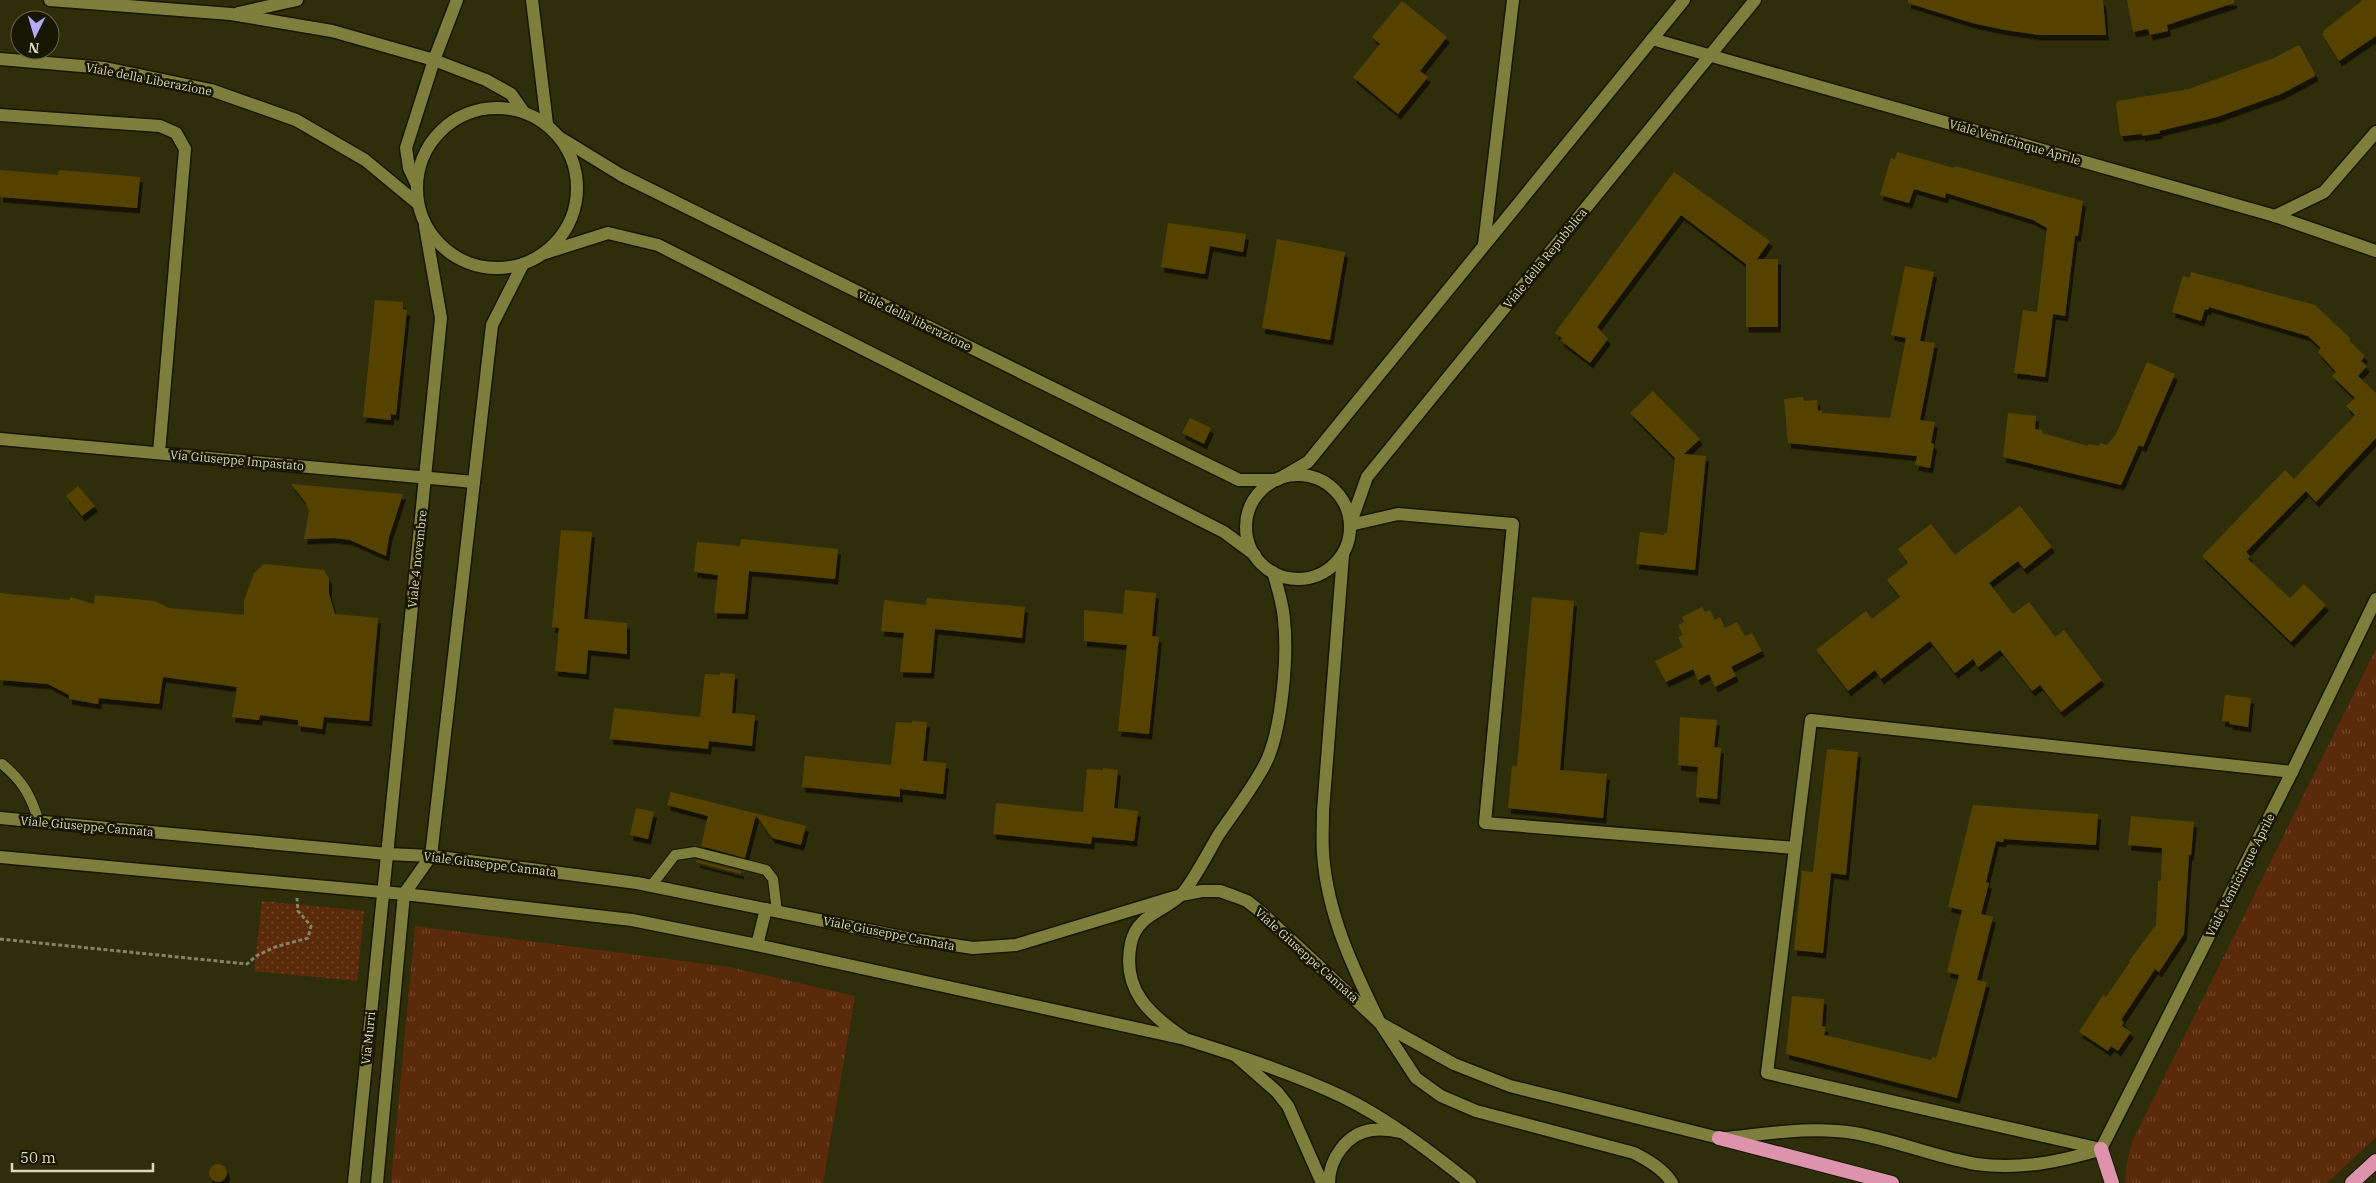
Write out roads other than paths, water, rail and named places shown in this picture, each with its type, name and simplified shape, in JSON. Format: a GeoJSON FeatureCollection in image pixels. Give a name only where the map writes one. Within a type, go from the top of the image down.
{"type":"FeatureCollection","features":[{"type":"Feature","properties":{"kind":"highway"},"geometry":{"type":"LineString","coordinates":[[1719,1138],[1892,1183]]}},
{"type":"Feature","properties":{"kind":"highway"},"geometry":{"type":"LineString","coordinates":[[2101,1149],[2112,1183]]}},
{"type":"Feature","properties":{"kind":"highway"},"geometry":{"type":"LineString","coordinates":[[2352,1183],[2376,1161]]}},
{"type":"Feature","properties":{"kind":"street"},"geometry":{"type":"LineString","coordinates":[[50,0],[231,14],[332,31],[434,60],[486,80],[511,94],[523,111]]}},
{"type":"Feature","properties":{"kind":"street"},"geometry":{"type":"LineString","coordinates":[[231,14],[297,0]]}},
{"type":"Feature","properties":{"kind":"street"},"geometry":{"type":"LineString","coordinates":[[416,183],[408,168],[406,148],[434,60],[457,0]]}},
{"type":"Feature","properties":{"kind":"street"},"geometry":{"type":"LineString","coordinates":[[532,0],[547,124]]}},
{"type":"Feature","properties":{"kind":"street"},"geometry":{"type":"LineString","coordinates":[[1484,245],[1513,0]]}},
{"type":"Feature","properties":{"kind":"street"},"geometry":{"type":"LineString","coordinates":[[1255,555],[1248,538],[1247,521],[1252,504],[1262,490],[1308,462],[1684,0]]}},
{"type":"Feature","properties":{"kind":"street","name":"Viale della Repubblica"},"geometry":{"type":"LineString","coordinates":[[1350,525],[1367,477],[1755,0]]}},
{"type":"Feature","properties":{"kind":"street","name":"Viale Venticinque Aprile"},"geometry":{"type":"LineString","coordinates":[[1652,39],[2275,216],[2376,251]]}},
{"type":"Feature","properties":{"kind":"street","name":"Viale della Liberazione"},"geometry":{"type":"LineString","coordinates":[[0,59],[104,68],[211,90],[296,120],[365,160],[417,202]]}},
{"type":"Feature","properties":{"kind":"street"},"geometry":{"type":"LineString","coordinates":[[545,253],[563,234],[574,211],[578,185],[572,159],[559,137],[547,124],[523,111],[498,107],[474,110],[451,121],[433,138],[421,159],[416,183],[417,202],[425,226],[443,248],[467,263],[495,269],[523,264],[545,253],[608,232],[658,245],[1224,532],[1255,555],[1273,572],[1288,578],[1304,579],[1319,575],[1332,567],[1342,555],[1349,541],[1350,525],[1347,509],[1339,494],[1326,483],[1310,476],[1294,475],[1277,480]]}},
{"type":"Feature","properties":{"kind":"street"},"geometry":{"type":"LineString","coordinates":[[0,115],[160,126],[176,133],[185,149],[159,453]]}},
{"type":"Feature","properties":{"kind":"street"},"geometry":{"type":"LineString","coordinates":[[2275,216],[2324,192],[2376,132]]}},
{"type":"Feature","properties":{"kind":"street","name":"viale della liberazione"},"geometry":{"type":"LineString","coordinates":[[559,137],[630,179],[1238,480],[1277,480]]}},
{"type":"Feature","properties":{"kind":"street","name":"Viale 4 novembre"},"geometry":{"type":"LineString","coordinates":[[382,892],[441,318],[425,226]]}},
{"type":"Feature","properties":{"kind":"street"},"geometry":{"type":"LineString","coordinates":[[404,894],[431,856],[492,325],[523,264]]}},
{"type":"Feature","properties":{"kind":"street","name":"Via Giuseppe Impastato"},"geometry":{"type":"LineString","coordinates":[[0,439],[426,476],[474,482]]}},
{"type":"Feature","properties":{"kind":"street"},"geometry":{"type":"LineString","coordinates":[[1350,525],[1398,514],[1513,524],[1485,823],[1795,848]]}},
{"type":"Feature","properties":{"kind":"street"},"geometry":{"type":"LineString","coordinates":[[1342,555],[1324,801],[1323,853],[1331,904],[1349,960],[1380,1023],[1454,1064],[1510,1086],[1719,1138],[1817,1129],[1856,1134],[1976,1164],[2030,1166],[2061,1161],[2101,1149]]}},
{"type":"Feature","properties":{"kind":"street"},"geometry":{"type":"LineString","coordinates":[[1185,1039],[1159,1022],[1147,1009],[1137,992],[1130,959],[1131,942],[1138,926],[1151,913],[1181,895],[1267,760],[1280,717],[1285,621],[1273,572]]}},
{"type":"Feature","properties":{"kind":"street","name":"Viale Venticinque Aprile"},"geometry":{"type":"LineString","coordinates":[[2101,1149],[2292,772],[2376,599]]}},
{"type":"Feature","properties":{"kind":"street"},"geometry":{"type":"LineString","coordinates":[[2101,1149],[1767,1073],[1811,720],[2292,772]]}},
{"type":"Feature","properties":{"kind":"street","name":"Viale Giuseppe Cannata"},"geometry":{"type":"LineString","coordinates":[[0,818],[386,854],[431,856],[651,886],[947,945],[973,948],[998,948],[1040,939],[1181,895],[1220,891],[1247,901],[1380,1023],[1416,1078],[1440,1096],[1476,1111],[1634,1153],[1651,1162],[1669,1177],[1672,1183]]}},
{"type":"Feature","properties":{"kind":"street"},"geometry":{"type":"LineString","coordinates":[[0,857],[404,894],[632,920],[756,945],[1185,1039],[1234,1054],[1344,1098],[1400,1132],[1470,1183]]}},
{"type":"Feature","properties":{"kind":"street","name":"Via Murri"},"geometry":{"type":"LineString","coordinates":[[354,1183],[382,892]]}},
{"type":"Feature","properties":{"kind":"street","name":"Via Murri"},"geometry":{"type":"LineString","coordinates":[[376,1183],[404,894]]}},
{"type":"Feature","properties":{"kind":"street"},"geometry":{"type":"LineString","coordinates":[[756,945],[771,910]]}},
{"type":"Feature","properties":{"kind":"street"},"geometry":{"type":"LineString","coordinates":[[1234,1054],[1267,1082],[1288,1106],[1322,1183]]}},
{"type":"Feature","properties":{"kind":"street"},"geometry":{"type":"LineString","coordinates":[[1329,1183],[1336,1155],[1351,1140],[1361,1133],[1372,1130],[1400,1132]]}},
{"type":"Feature","properties":{"kind":"lane"},"geometry":{"type":"LineString","coordinates":[[2,764],[18,777],[24,786],[39,822]]}},
{"type":"Feature","properties":{"kind":"lane"},"geometry":{"type":"LineString","coordinates":[[651,886],[675,855],[695,852],[766,870],[773,879],[771,910]]}}]}
